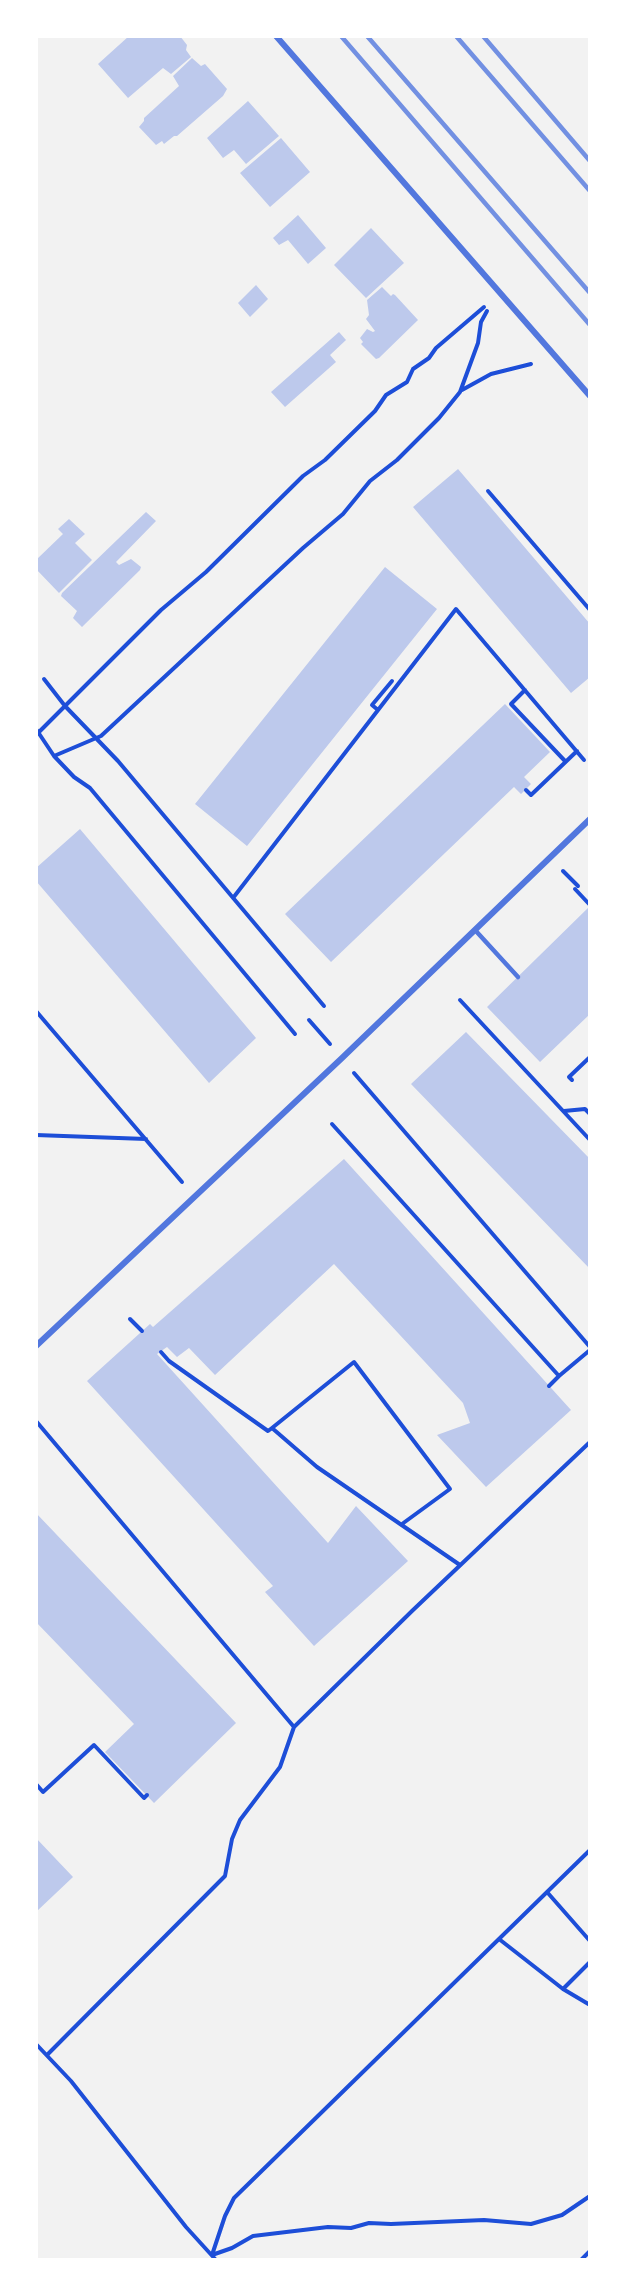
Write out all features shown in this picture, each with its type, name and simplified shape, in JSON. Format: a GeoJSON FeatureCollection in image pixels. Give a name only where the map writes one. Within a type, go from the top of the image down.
{"type":"FeatureCollection","features":[{"type":"Feature","properties":{"kind":"street"},"geometry":{"type":"LineString","coordinates":[[276,36],[590,396]]}},
{"type":"Feature","properties":{"kind":"street"},"geometry":{"type":"LineString","coordinates":[[36,1346],[342,1058],[590,819]]}},
{"type":"Feature","properties":{"kind":"lane"},"geometry":{"type":"LineString","coordinates":[[475,930],[518,976]]}},
{"type":"Feature","properties":{"kind":"path"},"geometry":{"type":"LineString","coordinates":[[54,756],[101,735],[303,548],[343,514],[370,481],[397,460],[439,418],[461,390],[478,343],[481,322],[486,309],[413,369],[407,382],[386,394],[375,411],[325,460],[303,476],[206,572],[160,610],[37,732],[54,756],[74,777],[90,788],[295,1034]]}},
{"type":"Feature","properties":{"kind":"path"},"geometry":{"type":"LineString","coordinates":[[461,390],[491,374],[531,364]]}},
{"type":"Feature","properties":{"kind":"path"},"geometry":{"type":"LineString","coordinates":[[488,491],[590,610]]}},
{"type":"Feature","properties":{"kind":"path"},"geometry":{"type":"LineString","coordinates":[[233,897],[456,609],[584,760]]}},
{"type":"Feature","properties":{"kind":"path"},"geometry":{"type":"LineString","coordinates":[[44,679],[65,706],[118,761],[324,1006]]}},
{"type":"Feature","properties":{"kind":"path"},"geometry":{"type":"LineString","coordinates":[[378,710],[372,705],[392,681]]}},
{"type":"Feature","properties":{"kind":"path"},"geometry":{"type":"LineString","coordinates":[[525,690],[511,704],[565,761]]}},
{"type":"Feature","properties":{"kind":"path"},"geometry":{"type":"LineString","coordinates":[[526,790],[531,795],[577,751]]}},
{"type":"Feature","properties":{"kind":"path"},"geometry":{"type":"LineString","coordinates":[[575,889],[590,905]]}},
{"type":"Feature","properties":{"kind":"path"},"geometry":{"type":"LineString","coordinates":[[460,1000],[590,1140]]}},
{"type":"Feature","properties":{"kind":"path"},"geometry":{"type":"LineString","coordinates":[[36,1011],[195,1197]]}},
{"type":"Feature","properties":{"kind":"path"},"geometry":{"type":"LineString","coordinates":[[309,1020],[590,1348],[549,1386]]}},
{"type":"Feature","properties":{"kind":"path"},"geometry":{"type":"LineString","coordinates":[[572,1080],[569,1077],[590,1057]]}},
{"type":"Feature","properties":{"kind":"path"},"geometry":{"type":"LineString","coordinates":[[563,1112],[585,1109],[590,1114]]}},
{"type":"Feature","properties":{"kind":"path"},"geometry":{"type":"LineString","coordinates":[[332,1124],[560,1376]]}},
{"type":"Feature","properties":{"kind":"path"},"geometry":{"type":"LineString","coordinates":[[36,1135],[146,1139]]}},
{"type":"Feature","properties":{"kind":"path"},"geometry":{"type":"LineString","coordinates":[[130,1319],[142,1331]]}},
{"type":"Feature","properties":{"kind":"path"},"geometry":{"type":"LineString","coordinates":[[161,1352],[169,1361],[268,1431],[354,1362],[450,1489],[402,1524]]}},
{"type":"Feature","properties":{"kind":"path"},"geometry":{"type":"LineString","coordinates":[[36,1421],[294,1727]]}},
{"type":"Feature","properties":{"kind":"path"},"geometry":{"type":"LineString","coordinates":[[272,1428],[317,1467],[460,1565]]}},
{"type":"Feature","properties":{"kind":"path"},"geometry":{"type":"LineString","coordinates":[[47,2055],[225,1876],[232,1839],[240,1820],[280,1767],[294,1727],[590,1442]]}},
{"type":"Feature","properties":{"kind":"path"},"geometry":{"type":"LineString","coordinates":[[36,1784],[43,1792],[94,1745],[144,1798],[147,1796]]}},
{"type":"Feature","properties":{"kind":"path"},"geometry":{"type":"LineString","coordinates":[[212,2255],[225,2216],[234,2198],[590,1850]]}},
{"type":"Feature","properties":{"kind":"path"},"geometry":{"type":"LineString","coordinates":[[547,1892],[590,1941]]}},
{"type":"Feature","properties":{"kind":"path"},"geometry":{"type":"LineString","coordinates":[[499,1939],[563,1989],[590,2005]]}},
{"type":"Feature","properties":{"kind":"path"},"geometry":{"type":"LineString","coordinates":[[563,1989],[590,1962]]}},
{"type":"Feature","properties":{"kind":"path"},"geometry":{"type":"LineString","coordinates":[[36,2044],[70,2081],[186,2227],[216,2260]]}},
{"type":"Feature","properties":{"kind":"path"},"geometry":{"type":"LineString","coordinates":[[212,2255],[232,2248],[253,2236],[328,2227],[351,2228],[369,2223],[460,2221],[531,2224],[562,2215],[590,2196]]}},
{"type":"Feature","properties":{"kind":"path"},"geometry":{"type":"LineString","coordinates":[[581,2260],[590,2251]]}},
{"type":"Feature","properties":{"kind":"building"},"geometry":{"type":"Polygon","coordinates":[[[129,36],[180,36],[187,45],[186,50],[191,57],[171,74],[163,68],[128,98],[98,64],[129,36]]]}},
{"type":"Feature","properties":{"kind":"building"},"geometry":{"type":"Polygon","coordinates":[[[192,58],[201,66],[205,64],[227,89],[223,96],[177,136],[164,144],[162,141],[156,145],[139,127],[144,118],[179,86],[173,76],[192,58]]]}},
{"type":"Feature","properties":{"kind":"building"},"geometry":{"type":"Polygon","coordinates":[[[248,101],[279,136],[246,164],[234,150],[223,158],[207,138],[248,101]]]}},
{"type":"Feature","properties":{"kind":"building"},"geometry":{"type":"Polygon","coordinates":[[[281,138],[310,172],[270,207],[240,173],[281,138]]]}},
{"type":"Feature","properties":{"kind":"building"},"geometry":{"type":"Polygon","coordinates":[[[298,215],[326,248],[308,264],[288,240],[279,245],[273,238],[298,215]]]}},
{"type":"Feature","properties":{"kind":"building"},"geometry":{"type":"Polygon","coordinates":[[[371,228],[404,263],[366,298],[334,265],[371,228]]]}},
{"type":"Feature","properties":{"kind":"building"},"geometry":{"type":"Polygon","coordinates":[[[256,285],[268,299],[250,317],[238,303],[256,285]]]}},
{"type":"Feature","properties":{"kind":"building"},"geometry":{"type":"Polygon","coordinates":[[[382,287],[391,296],[395,295],[418,320],[376,359],[361,344],[363,342],[360,338],[367,329],[375,331],[366,319],[369,315],[367,300],[382,287]]]}},
{"type":"Feature","properties":{"kind":"building"},"geometry":{"type":"Polygon","coordinates":[[[339,332],[346,340],[330,355],[336,362],[285,407],[271,392],[339,332]]]}},
{"type":"Feature","properties":{"kind":"building"},"geometry":{"type":"Polygon","coordinates":[[[458,469],[590,624],[590,677],[571,693],[413,507],[458,469]]]}},
{"type":"Feature","properties":{"kind":"building"},"geometry":{"type":"Polygon","coordinates":[[[146,512],[156,521],[116,562],[119,565],[131,559],[141,567],[140,570],[82,627],[73,618],[77,611],[61,596],[62,593],[146,512]]]}},
{"type":"Feature","properties":{"kind":"building"},"geometry":{"type":"Polygon","coordinates":[[[69,519],[85,534],[75,543],[92,560],[59,593],[36,569],[36,560],[63,534],[58,529],[69,519]]]}},
{"type":"Feature","properties":{"kind":"building"},"geometry":{"type":"Polygon","coordinates":[[[385,567],[437,609],[247,846],[195,804],[385,567]]]}},
{"type":"Feature","properties":{"kind":"building"},"geometry":{"type":"Polygon","coordinates":[[[505,704],[550,752],[524,777],[531,784],[521,794],[514,787],[331,962],[285,914],[505,704]]]}},
{"type":"Feature","properties":{"kind":"building"},"geometry":{"type":"Polygon","coordinates":[[[80,829],[256,1038],[209,1083],[36,881],[36,868],[80,829]]]}},
{"type":"Feature","properties":{"kind":"building"},"geometry":{"type":"Polygon","coordinates":[[[590,906],[590,1014],[540,1062],[487,1007],[590,906]]]}},
{"type":"Feature","properties":{"kind":"building"},"geometry":{"type":"Polygon","coordinates":[[[466,1032],[590,1159],[590,1269],[411,1084],[466,1032]]]}},
{"type":"Feature","properties":{"kind":"building"},"geometry":{"type":"Polygon","coordinates":[[[344,1159],[571,1410],[486,1487],[437,1435],[470,1423],[463,1403],[334,1264],[215,1375],[189,1348],[177,1357],[167,1347],[157,1354],[328,1543],[356,1506],[408,1561],[314,1646],[265,1592],[273,1586],[87,1381],[150,1324],[153,1327],[344,1159]]]}},
{"type":"Feature","properties":{"kind":"building"},"geometry":{"type":"Polygon","coordinates":[[[36,1513],[236,1723],[154,1803],[105,1752],[134,1724],[36,1622],[36,1513]]]}},
{"type":"Feature","properties":{"kind":"building"},"geometry":{"type":"Polygon","coordinates":[[[36,1838],[73,1877],[36,1912],[36,1838]]]}},
{"type":"Feature","properties":{"kind":"railway"},"geometry":{"type":"LineString","coordinates":[[341,36],[590,325]]}},
{"type":"Feature","properties":{"kind":"railway"},"geometry":{"type":"LineString","coordinates":[[367,36],[590,293]]}},
{"type":"Feature","properties":{"kind":"railway"},"geometry":{"type":"LineString","coordinates":[[456,36],[590,191]]}},
{"type":"Feature","properties":{"kind":"railway"},"geometry":{"type":"LineString","coordinates":[[483,36],[590,161]]}}]}
